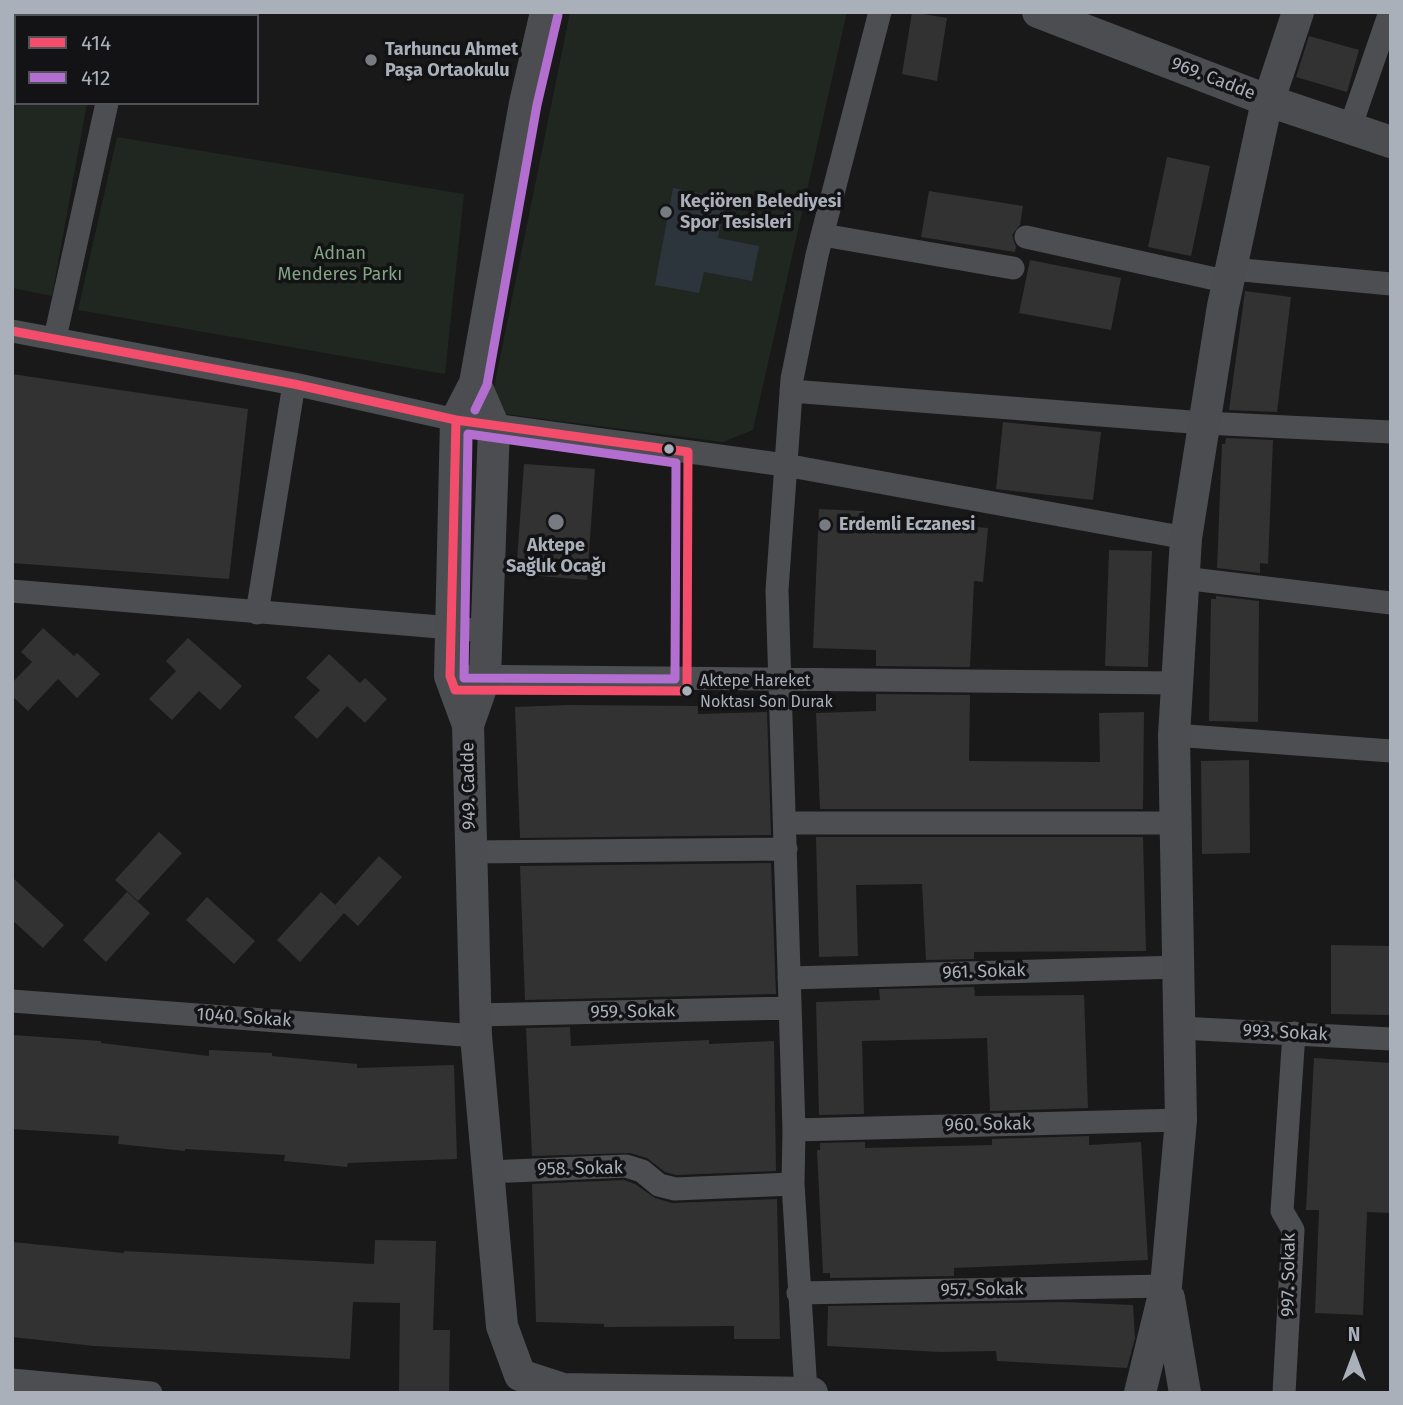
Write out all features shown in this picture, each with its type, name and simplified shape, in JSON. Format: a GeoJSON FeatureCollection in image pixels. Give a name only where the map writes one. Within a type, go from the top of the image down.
{"type":"FeatureCollection","features":[{"type":"Feature","properties":{"kind":"street"},"geometry":{"type":"LineString","coordinates":[[546,12],[525,103],[475,383],[456,429],[452,628],[468,683],[1177,683]]}},
{"type":"Feature","properties":{"kind":"street"},"geometry":{"type":"LineString","coordinates":[[806,1392],[793,1184],[794,1130],[778,590],[791,390],[822,234],[880,12]]}},
{"type":"Feature","properties":{"kind":"street","name":"969. Cadde"},"geometry":{"type":"LineString","coordinates":[[1038,12],[1269,101],[1391,142]]}},
{"type":"Feature","properties":{"kind":"street"},"geometry":{"type":"LineString","coordinates":[[1140,1393],[1167,1286],[1181,1120],[1174,735],[1186,538],[1230,276],[1269,101],[1298,12]]}},
{"type":"Feature","properties":{"kind":"street"},"geometry":{"type":"LineString","coordinates":[[1350,128],[1390,12]]}},
{"type":"Feature","properties":{"kind":"street"},"geometry":{"type":"LineString","coordinates":[[55,338],[107,105]]}},
{"type":"Feature","properties":{"kind":"street"},"geometry":{"type":"LineString","coordinates":[[822,234],[1013,268]]}},
{"type":"Feature","properties":{"kind":"street"},"geometry":{"type":"LineString","coordinates":[[1026,237],[1230,276],[1391,284]]}},
{"type":"Feature","properties":{"kind":"street"},"geometry":{"type":"LineString","coordinates":[[12,331],[294,384],[456,429],[785,470],[1186,538]]}},
{"type":"Feature","properties":{"kind":"street","name":"949. Cadde"},"geometry":{"type":"LineString","coordinates":[[475,383],[494,434],[487,631],[468,683],[476,1025],[502,1326],[520,1375],[536,1388]]}},
{"type":"Feature","properties":{"kind":"street"},"geometry":{"type":"LineString","coordinates":[[257,612],[294,384]]}},
{"type":"Feature","properties":{"kind":"street"},"geometry":{"type":"LineString","coordinates":[[791,390],[1205,423],[1391,432]]}},
{"type":"Feature","properties":{"kind":"street"},"geometry":{"type":"LineString","coordinates":[[1183,578],[1391,603]]}},
{"type":"Feature","properties":{"kind":"street"},"geometry":{"type":"LineString","coordinates":[[12,591],[487,631]]}},
{"type":"Feature","properties":{"kind":"street"},"geometry":{"type":"LineString","coordinates":[[1174,735],[1391,751]]}},
{"type":"Feature","properties":{"kind":"street"},"geometry":{"type":"LineString","coordinates":[[785,823],[1176,823]]}},
{"type":"Feature","properties":{"kind":"street"},"geometry":{"type":"LineString","coordinates":[[471,852],[786,849]]}},
{"type":"Feature","properties":{"kind":"street","name":"961. Sokak"},"geometry":{"type":"LineString","coordinates":[[789,978],[1179,967]]}},
{"type":"Feature","properties":{"kind":"street","name":"1040. Sokak"},"geometry":{"type":"LineString","coordinates":[[12,1001],[476,1025]]}},
{"type":"Feature","properties":{"kind":"street","name":"959. Sokak"},"geometry":{"type":"LineString","coordinates":[[476,1025],[790,1008]]}},
{"type":"Feature","properties":{"kind":"street","name":"993. Sokak"},"geometry":{"type":"LineString","coordinates":[[1180,1028],[1391,1039]]}},
{"type":"Feature","properties":{"kind":"street","name":"997. Sokak"},"geometry":{"type":"LineString","coordinates":[[1284,1393],[1293,1230],[1282,1211],[1294,1033]]}},
{"type":"Feature","properties":{"kind":"street","name":"960. Sokak"},"geometry":{"type":"LineString","coordinates":[[794,1130],[1181,1120]]}},
{"type":"Feature","properties":{"kind":"street","name":"958. Sokak"},"geometry":{"type":"LineString","coordinates":[[488,1172],[626,1166],[642,1171],[659,1185],[675,1189],[793,1184]]}},
{"type":"Feature","properties":{"kind":"street"},"geometry":{"type":"LineString","coordinates":[[1167,1286],[1185,1393]]}},
{"type":"Feature","properties":{"kind":"street","name":"957. Sokak"},"geometry":{"type":"LineString","coordinates":[[799,1293],[1167,1286]]}},
{"type":"Feature","properties":{"kind":"street"},"geometry":{"type":"LineString","coordinates":[[19,1385],[141,1392]]}},
{"type":"Feature","properties":{"kind":"street"},"geometry":{"type":"LineString","coordinates":[[536,1388],[584,1392],[812,1393]]}},
{"type":"Feature","properties":{"kind":"green space","name":"Keçiören Belediyesi Spor Tesisleri"},"geometry":{"type":"Polygon","coordinates":[[[570,12],[847,12],[753,430],[723,442],[489,412],[570,12]]]}},
{"type":"Feature","properties":{"kind":"green space"},"geometry":{"type":"Polygon","coordinates":[[[14,45],[14,105],[87,105],[52,296],[12,288],[14,45]]]}},
{"type":"Feature","properties":{"kind":"green space","name":"Adnan Menderes Parkı"},"geometry":{"type":"Polygon","coordinates":[[[117,137],[464,194],[445,374],[78,310],[117,137]]]}},
{"type":"Feature","properties":{"kind":"shaded area"},"geometry":{"type":"Polygon","coordinates":[[[673,188],[726,198],[718,238],[759,246],[752,281],[704,272],[699,293],[655,285],[673,188]]]}},
{"type":"Feature","properties":{"kind":"building"},"geometry":{"type":"Polygon","coordinates":[[[912,12],[947,18],[937,81],[902,74],[912,12]]]}},
{"type":"Feature","properties":{"kind":"building"},"geometry":{"type":"Polygon","coordinates":[[[1309,36],[1359,50],[1347,92],[1296,77],[1309,36]]]}},
{"type":"Feature","properties":{"kind":"building"},"geometry":{"type":"Polygon","coordinates":[[[1167,157],[1210,166],[1191,256],[1148,247],[1167,157]]]}},
{"type":"Feature","properties":{"kind":"building"},"geometry":{"type":"Polygon","coordinates":[[[929,191],[1023,206],[1020,225],[1012,235],[1015,252],[921,237],[929,191]]]}},
{"type":"Feature","properties":{"kind":"building"},"geometry":{"type":"Polygon","coordinates":[[[1030,260],[1121,278],[1111,330],[1019,313],[1030,260]]]}},
{"type":"Feature","properties":{"kind":"building"},"geometry":{"type":"Polygon","coordinates":[[[1245,291],[1291,297],[1277,412],[1229,410],[1245,291]]]}},
{"type":"Feature","properties":{"kind":"building"},"geometry":{"type":"Polygon","coordinates":[[[12,374],[248,409],[229,579],[12,563],[12,374]]]}},
{"type":"Feature","properties":{"kind":"building"},"geometry":{"type":"Polygon","coordinates":[[[1003,422],[1101,432],[1093,500],[996,489],[1003,422]]]}},
{"type":"Feature","properties":{"kind":"building"},"geometry":{"type":"Polygon","coordinates":[[[1226,438],[1273,440],[1268,564],[1260,563],[1260,573],[1217,568],[1222,444],[1225,444],[1226,438]]]}},
{"type":"Feature","properties":{"kind":"building","name":"Aktepe Sağlık Ocağı"},"geometry":{"type":"Polygon","coordinates":[[[524,464],[595,469],[587,580],[516,574],[524,464]]]}},
{"type":"Feature","properties":{"kind":"building"},"geometry":{"type":"Polygon","coordinates":[[[819,509],[864,511],[863,517],[988,528],[983,582],[974,581],[970,667],[876,666],[876,650],[813,648],[819,509]]]}},
{"type":"Feature","properties":{"kind":"building"},"geometry":{"type":"Polygon","coordinates":[[[1109,550],[1152,551],[1148,667],[1105,666],[1109,550]]]}},
{"type":"Feature","properties":{"kind":"building"},"geometry":{"type":"Polygon","coordinates":[[[1216,596],[1259,601],[1258,722],[1209,721],[1211,599],[1216,599],[1216,596]]]}},
{"type":"Feature","properties":{"kind":"building"},"geometry":{"type":"Polygon","coordinates":[[[43,628],[74,656],[77,653],[100,674],[77,698],[58,679],[28,711],[12,696],[12,683],[32,662],[21,652],[43,628]]]}},
{"type":"Feature","properties":{"kind":"building"},"geometry":{"type":"Polygon","coordinates":[[[188,638],[242,686],[220,710],[199,691],[172,720],[149,699],[176,671],[166,661],[188,638]]]}},
{"type":"Feature","properties":{"kind":"building"},"geometry":{"type":"Polygon","coordinates":[[[329,654],[360,683],[365,678],[387,699],[365,723],[347,706],[317,739],[294,717],[320,690],[306,678],[329,654]]]}},
{"type":"Feature","properties":{"kind":"building"},"geometry":{"type":"Polygon","coordinates":[[[876,694],[970,695],[969,761],[1100,762],[1099,713],[1144,712],[1143,809],[820,809],[816,713],[876,711],[876,694]]]}},
{"type":"Feature","properties":{"kind":"building"},"geometry":{"type":"Polygon","coordinates":[[[698,706],[698,714],[767,712],[771,835],[520,838],[515,707],[698,706]]]}},
{"type":"Feature","properties":{"kind":"building"},"geometry":{"type":"Polygon","coordinates":[[[1249,760],[1250,853],[1202,854],[1201,761],[1249,760]]]}},
{"type":"Feature","properties":{"kind":"building"},"geometry":{"type":"Polygon","coordinates":[[[159,832],[182,853],[138,901],[115,880],[159,832]]]}},
{"type":"Feature","properties":{"kind":"building"},"geometry":{"type":"Polygon","coordinates":[[[816,837],[1143,837],[1146,951],[974,952],[974,959],[926,960],[922,884],[856,885],[858,956],[819,957],[816,837]]]}},
{"type":"Feature","properties":{"kind":"building"},"geometry":{"type":"Polygon","coordinates":[[[379,856],[402,877],[358,926],[344,913],[300,962],[277,940],[321,892],[335,905],[379,856]]]}},
{"type":"Feature","properties":{"kind":"building"},"geometry":{"type":"Polygon","coordinates":[[[771,863],[776,994],[525,1000],[520,866],[771,863]]]}},
{"type":"Feature","properties":{"kind":"building"},"geometry":{"type":"Polygon","coordinates":[[[12,877],[64,925],[43,948],[12,920],[12,877]]]}},
{"type":"Feature","properties":{"kind":"building"},"geometry":{"type":"Polygon","coordinates":[[[127,892],[150,913],[106,962],[83,940],[127,892]]]}},
{"type":"Feature","properties":{"kind":"building"},"geometry":{"type":"Polygon","coordinates":[[[207,897],[255,941],[234,964],[186,920],[207,897]]]}},
{"type":"Feature","properties":{"kind":"building"},"geometry":{"type":"Polygon","coordinates":[[[1331,945],[1391,946],[1391,1015],[1331,1014],[1331,945]]]}},
{"type":"Feature","properties":{"kind":"building"},"geometry":{"type":"Polygon","coordinates":[[[974,987],[975,996],[1084,995],[1088,1108],[990,1111],[987,1038],[862,1041],[864,1114],[819,1115],[816,1002],[880,1000],[879,989],[974,987]]]}},
{"type":"Feature","properties":{"kind":"building"},"geometry":{"type":"Polygon","coordinates":[[[570,1027],[571,1046],[709,1040],[709,1044],[774,1041],[776,1171],[676,1175],[665,1172],[647,1158],[630,1153],[532,1156],[526,1028],[570,1027]]]}},
{"type":"Feature","properties":{"kind":"building"},"geometry":{"type":"Polygon","coordinates":[[[12,1035],[101,1041],[209,1056],[209,1050],[272,1053],[272,1056],[357,1064],[357,1068],[454,1065],[457,1159],[348,1163],[347,1167],[284,1161],[285,1155],[185,1151],[118,1144],[119,1136],[12,1129],[12,1035]]]}},
{"type":"Feature","properties":{"kind":"building"},"geometry":{"type":"Polygon","coordinates":[[[1314,1058],[1391,1063],[1391,1213],[1367,1212],[1363,1315],[1315,1313],[1319,1210],[1306,1210],[1314,1058]]]}},
{"type":"Feature","properties":{"kind":"building"},"geometry":{"type":"Polygon","coordinates":[[[1089,1136],[1089,1145],[1141,1142],[1148,1260],[954,1268],[954,1276],[830,1278],[830,1273],[823,1273],[817,1150],[820,1150],[820,1143],[865,1142],[865,1148],[992,1145],[992,1139],[1089,1136]]]}},
{"type":"Feature","properties":{"kind":"building"},"geometry":{"type":"Polygon","coordinates":[[[624,1180],[655,1198],[672,1203],[777,1199],[780,1339],[734,1339],[734,1326],[604,1327],[604,1324],[536,1322],[532,1184],[624,1180]]]}},
{"type":"Feature","properties":{"kind":"building"},"geometry":{"type":"Polygon","coordinates":[[[375,1240],[436,1241],[433,1330],[450,1330],[449,1392],[399,1391],[400,1303],[353,1302],[350,1359],[94,1346],[12,1337],[12,1242],[124,1253],[374,1264],[375,1240]]]}},
{"type":"Feature","properties":{"kind":"building"},"geometry":{"type":"Polygon","coordinates":[[[1063,1302],[1133,1305],[1135,1338],[1127,1368],[997,1361],[996,1351],[941,1352],[827,1346],[828,1306],[1063,1302]]]}},
{"type":"Feature","properties":{"kind":"transit line","name":"412"},"geometry":{"type":"LineString","coordinates":[[475,410],[487,385],[537,105],[558,15]]}},
{"type":"Feature","properties":{"kind":"transit line","name":"414"},"geometry":{"type":"LineString","coordinates":[[12,331],[294,384],[456,420]]}},
{"type":"Feature","properties":{"kind":"transit line","name":"414"},"geometry":{"type":"LineString","coordinates":[[456,420],[688,452],[687,691],[455,690],[450,676],[456,420]]}},
{"type":"Feature","properties":{"kind":"transit line","name":"412"},"geometry":{"type":"LineString","coordinates":[[468,434],[676,463],[675,679],[464,678],[468,434]]}},
{"type":"Feature","properties":{"kind":"place","name":"Tarhuncu Ahmet Paşa Ortaokulu"},"geometry":{"type":"Point","coordinates":[371,60]}},
{"type":"Feature","properties":{"kind":"place","name":"Keçiören Belediyesi Spor Tesisleri"},"geometry":{"type":"Point","coordinates":[666,212]}},
{"type":"Feature","properties":{"kind":"place","name":"Aktepe Sağlık Ocağı"},"geometry":{"type":"Point","coordinates":[556,522]}},
{"type":"Feature","properties":{"kind":"place","name":"Erdemli Eczanesi"},"geometry":{"type":"Point","coordinates":[825,525]}},
{"type":"Feature","properties":{"kind":"place","name":"Aktepe Hareket Noktası Son Durak"},"geometry":{"type":"Point","coordinates":[687,691]}}]}
